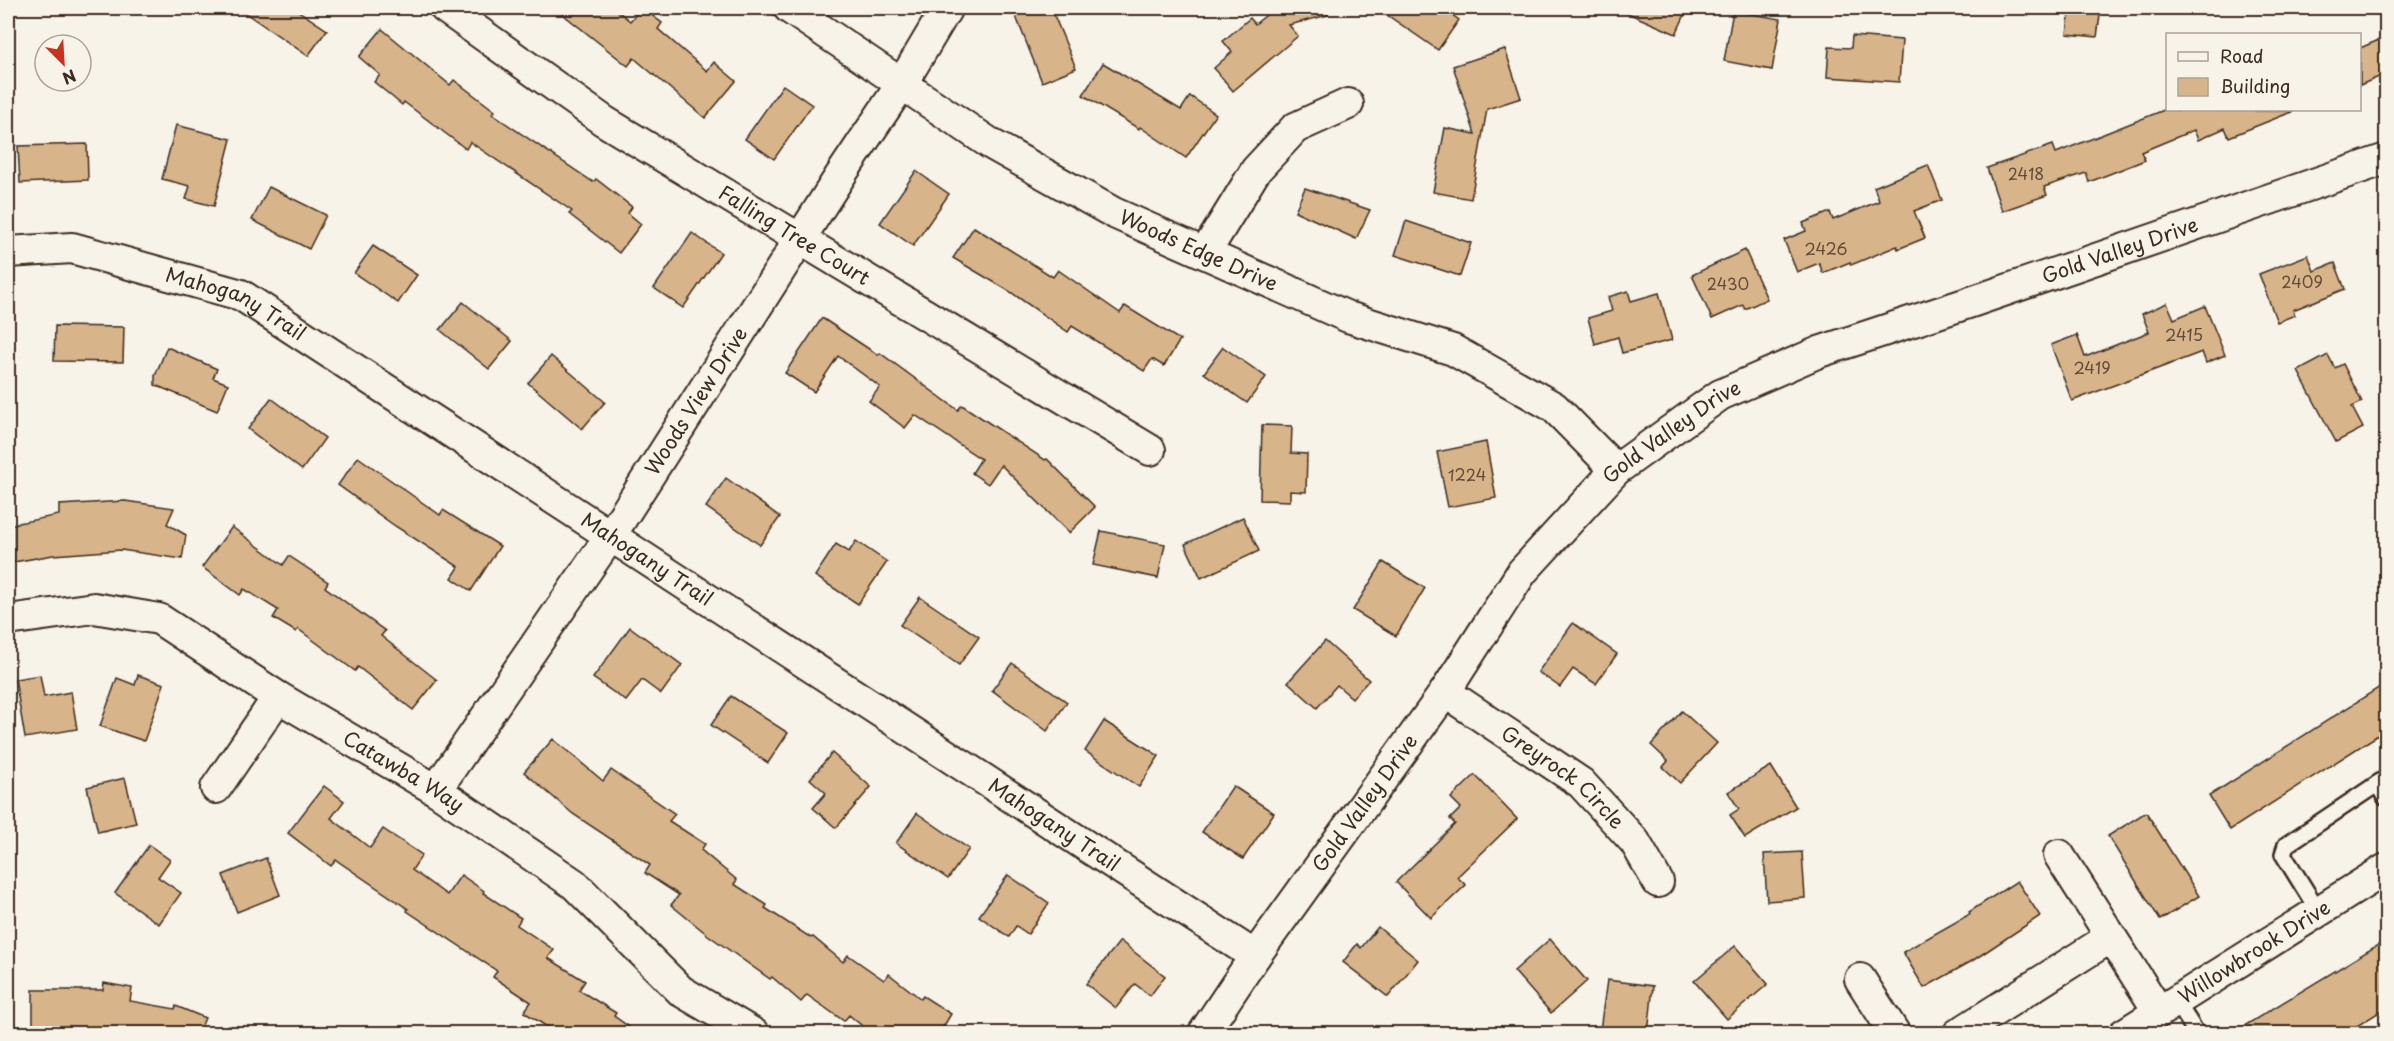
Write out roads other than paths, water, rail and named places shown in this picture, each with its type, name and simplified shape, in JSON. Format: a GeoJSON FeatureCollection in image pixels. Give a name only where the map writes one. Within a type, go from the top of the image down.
{"type":"FeatureCollection","features":[{"type":"Feature","properties":{"kind":"street","name":"Falling Tree Court"},"geometry":{"type":"LineString","coordinates":[[446,8],[604,121],[1150,450]]}},
{"type":"Feature","properties":{"kind":"street","name":"Woods Edge Drive"},"geometry":{"type":"LineString","coordinates":[[789,8],[903,82],[991,144],[1114,213],[1348,317],[1453,350],[1554,407],[1616,470]]}},
{"type":"Feature","properties":{"kind":"street","name":"Woods View Drive"},"geometry":{"type":"LineString","coordinates":[[436,790],[611,535],[844,170],[903,82],[947,8]]}},
{"type":"Feature","properties":{"kind":"street"},"geometry":{"type":"LineString","coordinates":[[1205,253],[1256,171],[1295,128],[1348,104]]}},
{"type":"Feature","properties":{"kind":"street","name":"Gold Valley Drive"},"geometry":{"type":"LineString","coordinates":[[1203,1034],[1255,956],[1445,692],[1522,572],[1616,470],[1720,395],[1819,352],[2384,168]]}},
{"type":"Feature","properties":{"kind":"street","name":"Mahogany Trail"},"geometry":{"type":"LineString","coordinates":[[8,252],[72,248],[241,295],[1255,956]]}},
{"type":"Feature","properties":{"kind":"street","name":"Catawba Way"},"geometry":{"type":"LineString","coordinates":[[8,620],[94,608],[159,619],[278,697],[436,790],[574,884],[681,991],[754,1034]]}},
{"type":"Feature","properties":{"kind":"street","name":"Greyrock Circle"},"geometry":{"type":"LineString","coordinates":[[1445,692],[1581,783],[1635,842],[1658,882]]}},
{"type":"Feature","properties":{"kind":"street"},"geometry":{"type":"LineString","coordinates":[[216,788],[278,697]]}},
{"type":"Feature","properties":{"kind":"street"},"geometry":{"type":"LineString","coordinates":[[2059,855],[2111,936],[2167,1007]]}},
{"type":"Feature","properties":{"kind":"street","name":"Willowbrook Drive"},"geometry":{"type":"LineString","coordinates":[[2124,1034],[2386,869]]}},
{"type":"Feature","properties":{"kind":"street"},"geometry":{"type":"LineString","coordinates":[[1958,1034],[2111,936]]}},
{"type":"Feature","properties":{"kind":"street"},"geometry":{"type":"LineString","coordinates":[[1860,979],[1895,1034]]}},
{"type":"Feature","properties":{"kind":"lane"},"geometry":{"type":"LineString","coordinates":[[2319,912],[2283,854],[2286,844],[2382,781],[2386,798]]}},
{"type":"Feature","properties":{"kind":"lane"},"geometry":{"type":"LineString","coordinates":[[2167,1007],[2197,1034]]}}]}
